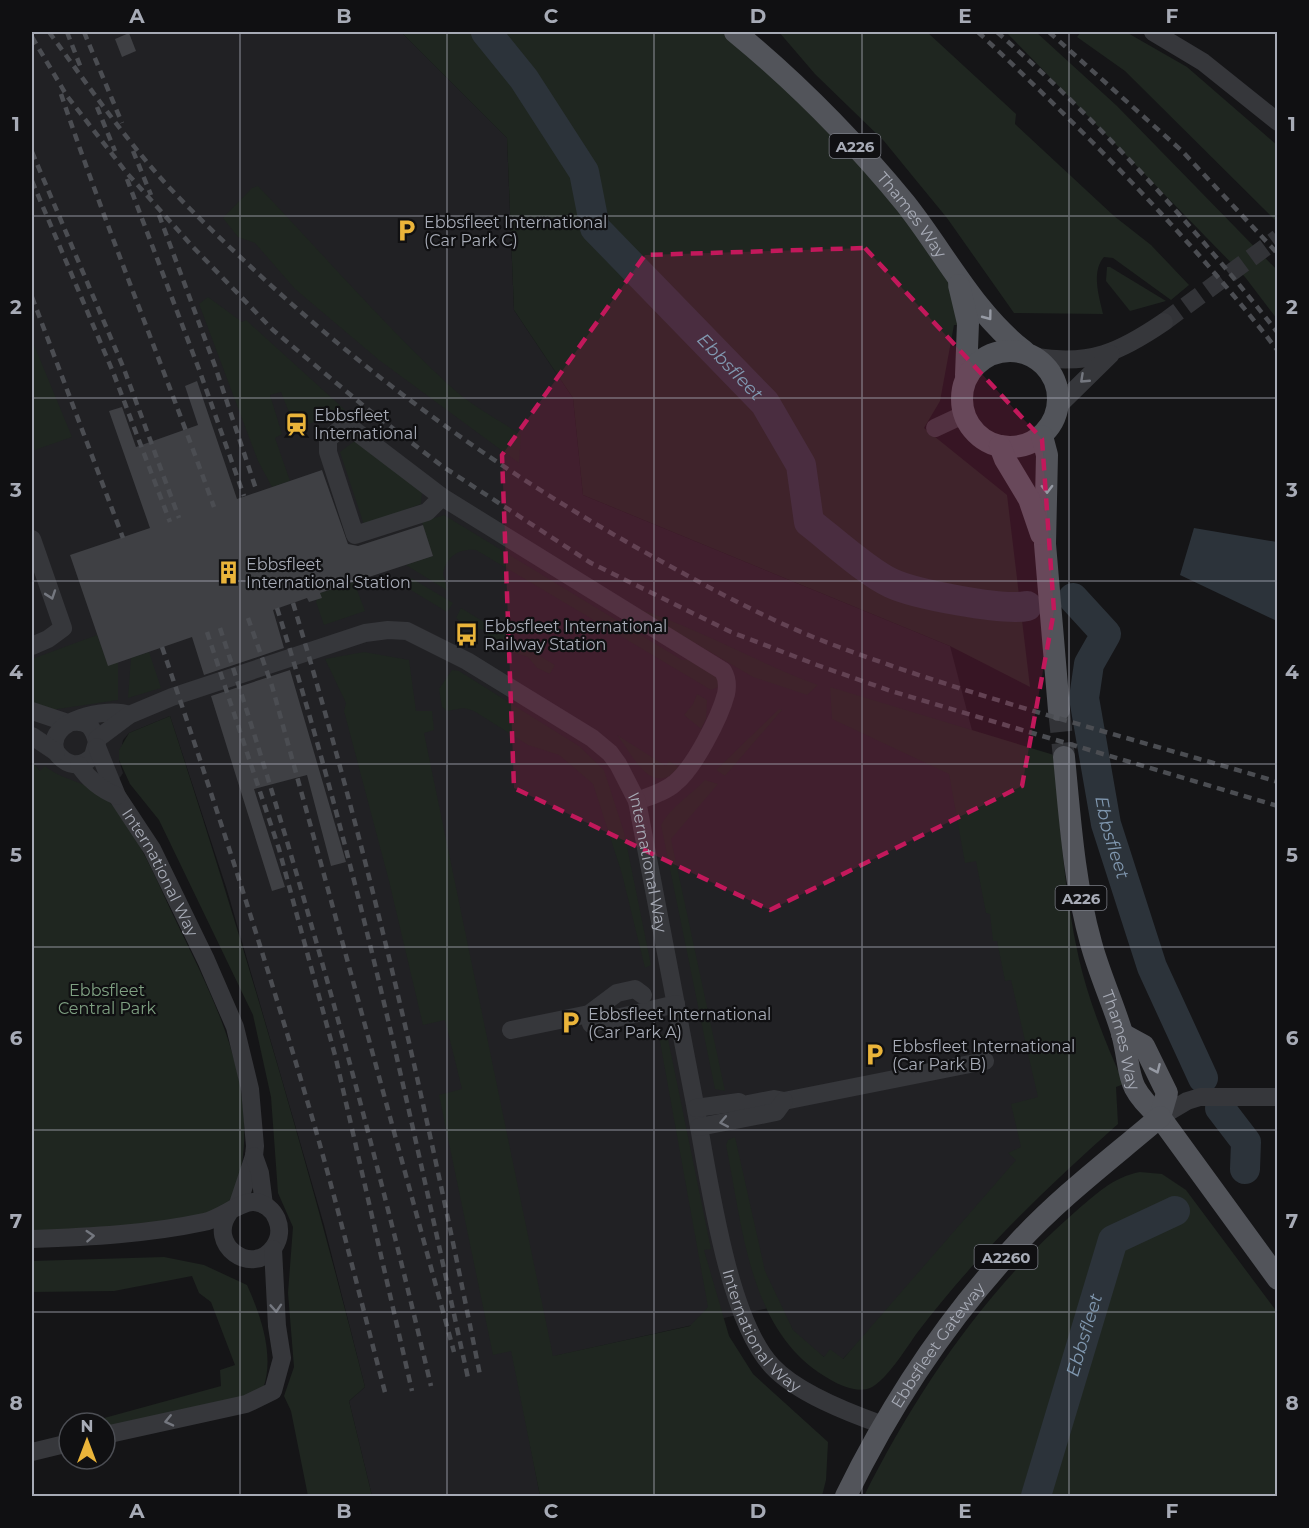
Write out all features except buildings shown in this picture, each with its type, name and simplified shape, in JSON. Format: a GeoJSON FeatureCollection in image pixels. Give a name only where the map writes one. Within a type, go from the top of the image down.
{"type":"FeatureCollection","features":[{"type":"Feature","properties":{"kind":"main road","name":"Thames Way"},"geometry":{"type":"LineString","coordinates":[[735,32],[786,76],[868,160],[904,202],[992,322],[1030,354]]}},
{"type":"Feature","properties":{"kind":"main road","name":"Thames Way"},"geometry":{"type":"LineString","coordinates":[[958,274],[968,323],[966,375]]}},
{"type":"Feature","properties":{"kind":"main road"},"geometry":{"type":"LineString","coordinates":[[1003,351],[1030,354],[1044,365],[1054,382],[1056,408],[1042,436],[1018,447],[1000,446],[985,441],[975,432],[965,414],[962,392],[966,375],[990,354],[1003,351]]}},
{"type":"Feature","properties":{"kind":"main road"},"geometry":{"type":"LineString","coordinates":[[1042,436],[1047,455],[1045,544],[1059,710]]}},
{"type":"Feature","properties":{"kind":"main road"},"geometry":{"type":"LineString","coordinates":[[1000,446],[1029,500],[1045,544]]}},
{"type":"Feature","properties":{"kind":"main road","name":"Thames Way"},"geometry":{"type":"LineString","coordinates":[[1064,758],[1075,866],[1091,943],[1122,1034],[1144,1046],[1167,1094],[1160,1117]]}},
{"type":"Feature","properties":{"kind":"main road"},"geometry":{"type":"LineString","coordinates":[[1160,1117],[1278,1279]]}},
{"type":"Feature","properties":{"kind":"main road","name":"Ebbsfleet Gateway"},"geometry":{"type":"LineString","coordinates":[[846,1497],[908,1382],[970,1298],[1018,1243],[1064,1198],[1160,1117]]}},
{"type":"Feature","properties":{"kind":"street"},"geometry":{"type":"LineString","coordinates":[[1153,32],[1203,62],[1278,122]]}},
{"type":"Feature","properties":{"kind":"street"},"geometry":{"type":"LineString","coordinates":[[1056,408],[1113,353],[1164,322]]}},
{"type":"Feature","properties":{"kind":"street"},"geometry":{"type":"LineString","coordinates":[[1030,354],[1069,361],[1113,353]]}},
{"type":"Feature","properties":{"kind":"street"},"geometry":{"type":"LineString","coordinates":[[935,428],[965,414]]}},
{"type":"Feature","properties":{"kind":"street"},"geometry":{"type":"LineString","coordinates":[[442,497],[427,512],[355,535],[327,452],[328,439],[339,430],[354,430],[442,497],[723,671],[726,678],[726,695],[705,741],[685,773],[667,789],[637,801]]}},
{"type":"Feature","properties":{"kind":"street"},"geometry":{"type":"LineString","coordinates":[[32,539],[63,628],[48,639],[32,645]]}},
{"type":"Feature","properties":{"kind":"street","name":"International Way"},"geometry":{"type":"LineString","coordinates":[[32,735],[68,763],[79,765],[91,759],[97,743],[129,715],[172,697],[330,644],[388,630],[407,631],[443,648],[592,738],[610,753],[618,764],[637,801],[716,1215],[735,1294],[747,1330],[772,1366],[808,1392],[849,1413],[883,1425]]}},
{"type":"Feature","properties":{"kind":"street","name":"International Way"},"geometry":{"type":"LineString","coordinates":[[70,722],[117,710],[129,715]]}},
{"type":"Feature","properties":{"kind":"street"},"geometry":{"type":"LineString","coordinates":[[32,711],[70,722],[88,724],[97,743]]}},
{"type":"Feature","properties":{"kind":"street"},"geometry":{"type":"LineString","coordinates":[[56,752],[55,733],[70,722]]}},
{"type":"Feature","properties":{"kind":"street","name":"International Way"},"geometry":{"type":"LineString","coordinates":[[97,743],[117,796],[152,849],[230,1011],[240,1042],[251,1098],[254,1156],[260,1173],[264,1205],[273,1212],[279,1224],[278,1237],[273,1249],[263,1257],[252,1259],[231,1252],[226,1247],[223,1234],[224,1221],[233,1210],[254,1156]]}},
{"type":"Feature","properties":{"kind":"street","name":"International Way"},"geometry":{"type":"LineString","coordinates":[[79,765],[86,776],[104,790],[117,796]]}},
{"type":"Feature","properties":{"kind":"street"},"geometry":{"type":"LineString","coordinates":[[598,1013],[617,993],[635,989],[644,995],[675,997]]}},
{"type":"Feature","properties":{"kind":"street"},"geometry":{"type":"LineString","coordinates":[[511,1030],[620,1009],[632,1013],[675,997]]}},
{"type":"Feature","properties":{"kind":"street"},"geometry":{"type":"LineString","coordinates":[[696,1108],[739,1102],[743,1105],[774,1099],[784,1101],[985,1060]]}},
{"type":"Feature","properties":{"kind":"street"},"geometry":{"type":"LineString","coordinates":[[1160,1117],[1187,1101],[1200,1097],[1278,1097]]}},
{"type":"Feature","properties":{"kind":"street"},"geometry":{"type":"LineString","coordinates":[[699,1127],[776,1112],[784,1101]]}},
{"type":"Feature","properties":{"kind":"street"},"geometry":{"type":"LineString","coordinates":[[32,1239],[166,1228],[207,1222],[249,1202],[264,1205]]}},
{"type":"Feature","properties":{"kind":"street"},"geometry":{"type":"LineString","coordinates":[[117,1433],[246,1404],[273,1391],[282,1358],[277,1326],[273,1249]]}},
{"type":"Feature","properties":{"kind":"street"},"geometry":{"type":"LineString","coordinates":[[32,1452],[57,1446]]}},
{"type":"Feature","properties":{"kind":"highlighted area"},"geometry":{"type":"Polygon","coordinates":[[[865,248],[1042,439],[1054,611],[1022,786],[770,910],[514,788],[502,455],[645,255],[865,248]]]}},
{"type":"Feature","properties":{"kind":"shaded area"},"geometry":{"type":"Polygon","coordinates":[[[32,32],[401,32],[507,138],[514,310],[573,398],[583,495],[950,646],[1071,1109],[843,1359],[824,1357],[780,1330],[769,1308],[515,1365],[540,1496],[372,1496],[349,1401],[365,1387],[324,1225],[227,890],[170,716],[129,733],[123,740],[119,760],[123,773],[95,815],[42,774],[32,761],[32,32]]]}},
{"type":"Feature","properties":{"kind":"shaded area"},"geometry":{"type":"Polygon","coordinates":[[[1194,528],[1277,542],[1277,621],[1180,575],[1194,528]]]}},
{"type":"Feature","properties":{"kind":"green space"},"geometry":{"type":"Polygon","coordinates":[[[401,32],[722,32],[789,90],[893,201],[948,276],[960,325],[954,325],[940,401],[924,428],[1007,495],[1030,687],[950,646],[583,495],[573,398],[514,310],[507,138],[401,32]]]}},
{"type":"Feature","properties":{"kind":"green space"},"geometry":{"type":"Polygon","coordinates":[[[779,32],[927,32],[1016,114],[1015,124],[1114,216],[1151,245],[1189,285],[1171,300],[1113,258],[1104,257],[1097,277],[1103,314],[1014,313],[947,218],[884,141],[815,74],[779,32]]]}},
{"type":"Feature","properties":{"kind":"green space"},"geometry":{"type":"Polygon","coordinates":[[[1006,32],[1036,32],[1117,106],[1277,270],[1277,319],[1245,277],[1006,32]]]}},
{"type":"Feature","properties":{"kind":"green space"},"geometry":{"type":"Polygon","coordinates":[[[1081,32],[1126,32],[1187,67],[1277,145],[1277,222],[1125,71],[1077,37],[1081,32]]]}},
{"type":"Feature","properties":{"kind":"green space"},"geometry":{"type":"Polygon","coordinates":[[[258,186],[376,313],[450,386],[475,406],[521,435],[519,463],[379,360],[295,289],[255,243],[238,237],[223,218],[252,188],[258,186]]]}},
{"type":"Feature","properties":{"kind":"green space"},"geometry":{"type":"Polygon","coordinates":[[[1107,267],[1166,301],[1130,311],[1106,281],[1107,267]]]}},
{"type":"Feature","properties":{"kind":"green space"},"geometry":{"type":"Polygon","coordinates":[[[208,297],[242,322],[246,320],[345,410],[306,425],[292,420],[281,392],[270,395],[282,434],[275,438],[290,481],[272,487],[258,461],[199,304],[208,297]]]}},
{"type":"Feature","properties":{"kind":"green space"},"geometry":{"type":"Polygon","coordinates":[[[32,340],[72,437],[32,451],[32,340]]]}},
{"type":"Feature","properties":{"kind":"green space"},"geometry":{"type":"Polygon","coordinates":[[[356,440],[422,493],[421,504],[364,525],[340,452],[356,440]]]}},
{"type":"Feature","properties":{"kind":"green space"},"geometry":{"type":"Polygon","coordinates":[[[444,515],[682,660],[691,660],[718,678],[718,687],[711,690],[476,550],[459,552],[450,558],[443,574],[448,591],[406,565],[433,556],[422,522],[444,515]]]}},
{"type":"Feature","properties":{"kind":"green space"},"geometry":{"type":"Polygon","coordinates":[[[411,578],[453,603],[447,612],[406,587],[411,578]]]}},
{"type":"Feature","properties":{"kind":"green space"},"geometry":{"type":"Polygon","coordinates":[[[354,582],[365,611],[324,625],[316,602],[320,593],[354,582]]]}},
{"type":"Feature","properties":{"kind":"green space"},"geometry":{"type":"Polygon","coordinates":[[[633,607],[680,624],[818,685],[807,695],[753,677],[633,607]]]}},
{"type":"Feature","properties":{"kind":"green space"},"geometry":{"type":"Polygon","coordinates":[[[461,608],[555,665],[550,674],[537,668],[528,657],[514,653],[505,643],[491,640],[484,630],[468,627],[456,618],[461,608]]]}},
{"type":"Feature","properties":{"kind":"green space"},"geometry":{"type":"Polygon","coordinates":[[[97,635],[108,665],[118,662],[118,700],[51,710],[32,703],[32,659],[97,635]]]}},
{"type":"Feature","properties":{"kind":"green space"},"geometry":{"type":"Polygon","coordinates":[[[149,652],[161,688],[128,698],[131,658],[149,652]]]}},
{"type":"Feature","properties":{"kind":"green space"},"geometry":{"type":"Polygon","coordinates":[[[364,652],[409,660],[416,711],[432,711],[434,730],[424,733],[553,1356],[690,1326],[708,1307],[659,1036],[667,1034],[711,1249],[704,1250],[729,1336],[753,1374],[828,1442],[826,1480],[822,1496],[540,1496],[511,1351],[493,1355],[439,1095],[462,1089],[445,1020],[423,1025],[389,881],[344,711],[346,703],[325,659],[364,652]]]}},
{"type":"Feature","properties":{"kind":"green space"},"geometry":{"type":"Polygon","coordinates":[[[452,670],[459,671],[579,746],[604,770],[624,832],[651,965],[645,968],[622,874],[593,784],[559,755],[528,745],[474,711],[464,708],[447,711],[442,707],[439,689],[452,670]]]}},
{"type":"Feature","properties":{"kind":"green space"},"geometry":{"type":"Polygon","coordinates":[[[830,687],[1054,755],[1066,883],[1079,959],[1098,1023],[1124,1084],[1116,1087],[1118,1124],[1038,1198],[987,1250],[940,1304],[883,1378],[870,1388],[860,1390],[835,1382],[804,1361],[782,1336],[766,1308],[745,1244],[726,1145],[728,1140],[735,1137],[765,1271],[793,1330],[824,1357],[830,1349],[843,1359],[1016,1160],[1008,1153],[1021,1147],[1011,1104],[1038,1097],[1011,980],[1005,981],[997,941],[993,941],[990,914],[986,913],[976,861],[965,863],[949,774],[832,719],[830,687]]]}},
{"type":"Feature","properties":{"kind":"green space"},"geometry":{"type":"Polygon","coordinates":[[[697,694],[707,700],[706,719],[701,729],[684,715],[693,704],[697,694]]]}},
{"type":"Feature","properties":{"kind":"green space"},"geometry":{"type":"Polygon","coordinates":[[[779,709],[782,710],[725,776],[716,770],[779,709]]]}},
{"type":"Feature","properties":{"kind":"green space"},"geometry":{"type":"Polygon","coordinates":[[[170,716],[273,1050],[343,1302],[365,1387],[349,1401],[372,1496],[308,1496],[291,1411],[284,1396],[294,1367],[288,1293],[293,1227],[278,1193],[271,1097],[253,1015],[159,820],[130,784],[119,760],[119,750],[129,733],[170,716]]]}},
{"type":"Feature","properties":{"kind":"green space"},"geometry":{"type":"Polygon","coordinates":[[[617,735],[666,766],[669,761],[680,768],[669,776],[660,778],[651,776],[636,763],[617,735]]]}},
{"type":"Feature","properties":{"kind":"green space","name":"Ebbsfleet Central Park"},"geometry":{"type":"Polygon","coordinates":[[[32,761],[40,771],[45,766],[97,792],[106,798],[124,820],[148,862],[217,1009],[237,1071],[243,1104],[244,1136],[241,1170],[233,1195],[224,1206],[206,1214],[183,1220],[131,1227],[32,1231],[32,761]]]}},
{"type":"Feature","properties":{"kind":"green space"},"geometry":{"type":"Polygon","coordinates":[[[705,780],[718,784],[671,839],[725,1091],[715,1089],[661,825],[675,807],[705,780]]]}},
{"type":"Feature","properties":{"kind":"green space"},"geometry":{"type":"Polygon","coordinates":[[[1140,1172],[1162,1174],[1186,1190],[1277,1312],[1277,1496],[864,1496],[884,1457],[930,1381],[983,1308],[1012,1274],[1075,1212],[1113,1182],[1140,1172]]]}},
{"type":"Feature","properties":{"kind":"green space"},"geometry":{"type":"Polygon","coordinates":[[[164,1257],[204,1265],[247,1285],[265,1336],[268,1363],[263,1389],[246,1398],[117,1428],[117,1415],[221,1386],[220,1370],[235,1365],[211,1302],[199,1293],[192,1276],[114,1291],[32,1292],[32,1261],[164,1257]]]}},
{"type":"Feature","properties":{"kind":"waterway","name":"Ebbsfleet"},"geometry":{"type":"LineString","coordinates":[[486,32],[524,79],[584,172],[595,228],[765,403],[801,465],[809,522],[860,563],[891,583],[919,592],[959,600],[999,606],[1027,606]]}},
{"type":"Feature","properties":{"kind":"waterway","name":"Ebbsfleet"},"geometry":{"type":"LineString","coordinates":[[1073,598],[1106,634],[1089,664],[1084,698],[1106,824],[1152,967],[1203,1078]]}},
{"type":"Feature","properties":{"kind":"waterway","name":"Ebbsfleet"},"geometry":{"type":"LineString","coordinates":[[1220,1108],[1246,1142],[1245,1169]]}},
{"type":"Feature","properties":{"kind":"waterway","name":"Ebbsfleet"},"geometry":{"type":"LineString","coordinates":[[1036,1496],[1113,1240],[1175,1211]]}},
{"type":"Feature","properties":{"kind":"tunnel"},"geometry":{"type":"LineString","coordinates":[[1164,322],[1278,238]]}},
{"type":"Feature","properties":{"kind":"tunnel"},"geometry":{"type":"LineString","coordinates":[[1059,710],[1064,757]]}},
{"type":"Feature","properties":{"kind":"railway"},"geometry":{"type":"LineString","coordinates":[[49,32],[150,166],[251,267],[346,350],[395,389],[497,462],[604,529],[703,584],[816,638],[947,684],[1278,782]]}},
{"type":"Feature","properties":{"kind":"railway"},"geometry":{"type":"LineString","coordinates":[[67,32],[81,68]]}},
{"type":"Feature","properties":{"kind":"railway"},"geometry":{"type":"LineString","coordinates":[[84,32],[122,123]]}},
{"type":"Feature","properties":{"kind":"railway"},"geometry":{"type":"LineString","coordinates":[[978,32],[1057,107],[1172,225],[1278,351]]}},
{"type":"Feature","properties":{"kind":"railway"},"geometry":{"type":"LineString","coordinates":[[997,32],[1109,138],[1213,253],[1278,333]]}},
{"type":"Feature","properties":{"kind":"railway"},"geometry":{"type":"LineString","coordinates":[[1049,32],[1182,151],[1278,254]]}},
{"type":"Feature","properties":{"kind":"railway"},"geometry":{"type":"LineString","coordinates":[[32,37],[67,96],[126,172],[192,246],[273,330],[365,407],[442,466],[591,563],[731,632],[817,665],[891,691],[1278,806]]}},
{"type":"Feature","properties":{"kind":"railway"},"geometry":{"type":"LineString","coordinates":[[61,94],[214,507]]}},
{"type":"Feature","properties":{"kind":"railway"},"geometry":{"type":"LineString","coordinates":[[97,107],[115,151]]}},
{"type":"Feature","properties":{"kind":"railway"},"geometry":{"type":"LineString","coordinates":[[133,151],[151,195]]}},
{"type":"Feature","properties":{"kind":"railway"},"geometry":{"type":"LineString","coordinates":[[32,152],[124,369],[179,518]]}},
{"type":"Feature","properties":{"kind":"railway"},"geometry":{"type":"LineString","coordinates":[[127,179],[244,496]]}},
{"type":"Feature","properties":{"kind":"railway"},"geometry":{"type":"LineString","coordinates":[[32,181],[113,372],[170,522]]}},
{"type":"Feature","properties":{"kind":"railway"},"geometry":{"type":"LineString","coordinates":[[159,215],[215,366],[257,492]]}},
{"type":"Feature","properties":{"kind":"railway"},"geometry":{"type":"LineString","coordinates":[[32,297],[123,538]]}},
{"type":"Feature","properties":{"kind":"railway"},"geometry":{"type":"LineString","coordinates":[[293,603],[347,794],[396,986],[440,1180],[480,1375]]}},
{"type":"Feature","properties":{"kind":"railway"},"geometry":{"type":"LineString","coordinates":[[277,608],[306,703],[358,895],[404,1087],[468,1378]]}},
{"type":"Feature","properties":{"kind":"railway"},"geometry":{"type":"LineString","coordinates":[[248,618],[272,686],[454,1352]]}},
{"type":"Feature","properties":{"kind":"railway"},"geometry":{"type":"LineString","coordinates":[[220,628],[279,815],[334,1004],[431,1386]]}},
{"type":"Feature","properties":{"kind":"railway"},"geometry":{"type":"LineString","coordinates":[[207,632],[279,849],[336,1059],[412,1391]]}},
{"type":"Feature","properties":{"kind":"railway"},"geometry":{"type":"LineString","coordinates":[[162,647],[241,884],[314,1124],[386,1396]]}},
{"type":"Feature","properties":{"kind":"place","name":"Ebbsfleet International (Car Park C)"},"geometry":{"type":"Point","coordinates":[406,231]}},
{"type":"Feature","properties":{"kind":"place","name":"Ebbsfleet International"},"geometry":{"type":"Point","coordinates":[296,424]}},
{"type":"Feature","properties":{"kind":"place","name":"Ebbsfleet International Station"},"geometry":{"type":"Point","coordinates":[228,573]}},
{"type":"Feature","properties":{"kind":"place","name":"Ebbsfleet International Railway Station"},"geometry":{"type":"Point","coordinates":[466,635]}},
{"type":"Feature","properties":{"kind":"place","name":"Ebbsfleet International (Car Park A)"},"geometry":{"type":"Point","coordinates":[570,1023]}},
{"type":"Feature","properties":{"kind":"place","name":"Ebbsfleet International (Car Park B)"},"geometry":{"type":"Point","coordinates":[874,1055]}}]}
